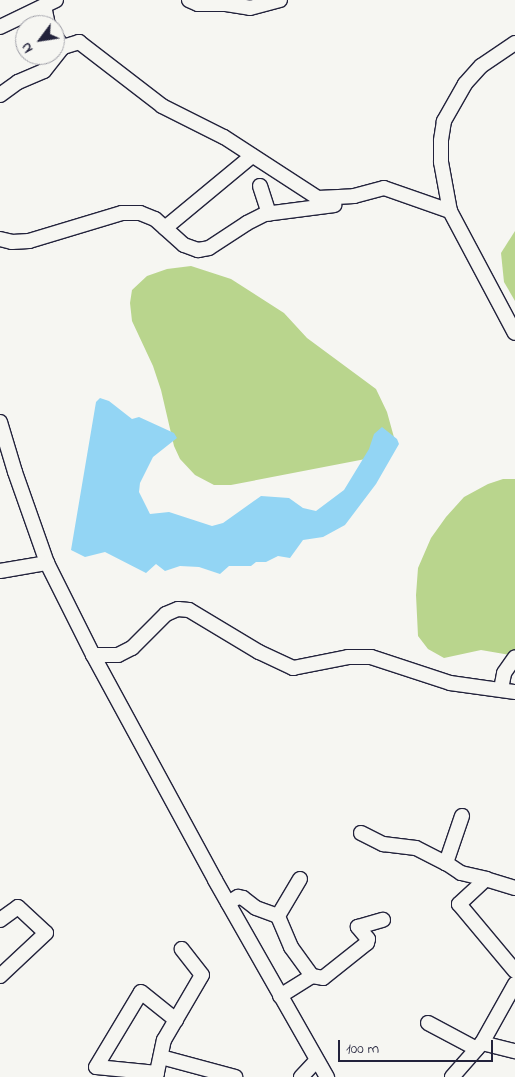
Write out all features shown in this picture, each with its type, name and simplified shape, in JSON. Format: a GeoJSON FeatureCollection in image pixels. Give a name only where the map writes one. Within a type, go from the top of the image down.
{"type":"FeatureCollection","features":[{"type":"Feature","properties":{"kind":"street"},"geometry":{"type":"LineString","coordinates":[[189,0],[198,4],[226,4],[250,8],[280,0]]}},
{"type":"Feature","properties":{"kind":"street"},"geometry":{"type":"LineString","coordinates":[[0,27],[50,3]]}},
{"type":"Feature","properties":{"kind":"street"},"geometry":{"type":"LineString","coordinates":[[65,42],[79,42],[162,106],[224,137],[318,198],[354,196]]}},
{"type":"Feature","properties":{"kind":"street"},"geometry":{"type":"LineString","coordinates":[[515,43],[482,66],[470,78],[454,101],[444,121],[440,141],[441,162],[450,211],[515,333]]}},
{"type":"Feature","properties":{"kind":"street"},"geometry":{"type":"LineString","coordinates":[[0,95],[18,82],[44,71],[47,65]]}},
{"type":"Feature","properties":{"kind":"street"},"geometry":{"type":"LineString","coordinates":[[166,228],[252,156]]}},
{"type":"Feature","properties":{"kind":"street"},"geometry":{"type":"LineString","coordinates":[[260,186],[269,214]]}},
{"type":"Feature","properties":{"kind":"street"},"geometry":{"type":"LineString","coordinates":[[0,240],[12,242],[30,241],[122,212],[140,213],[155,219],[184,245],[198,250],[210,248],[247,223],[269,214],[338,204],[354,196],[384,188],[450,211]]}},
{"type":"Feature","properties":{"kind":"street"},"geometry":{"type":"LineString","coordinates":[[0,422],[15,472],[47,563],[93,655],[228,903],[326,1077]]}},
{"type":"Feature","properties":{"kind":"street"},"geometry":{"type":"LineString","coordinates":[[0,571],[47,563]]}},
{"type":"Feature","properties":{"kind":"street"},"geometry":{"type":"LineString","coordinates":[[93,655],[118,655],[132,648],[166,614],[178,609],[189,610],[259,652],[293,668],[348,657],[371,657],[450,682],[515,692]]}},
{"type":"Feature","properties":{"kind":"street"},"geometry":{"type":"LineString","coordinates":[[500,689],[504,673],[515,657]]}},
{"type":"Feature","properties":{"kind":"street"},"geometry":{"type":"LineString","coordinates":[[446,863],[462,816]]}},
{"type":"Feature","properties":{"kind":"street"},"geometry":{"type":"LineString","coordinates":[[361,833],[383,844],[416,848],[461,873],[515,888]]}},
{"type":"Feature","properties":{"kind":"street"},"geometry":{"type":"LineString","coordinates":[[278,916],[300,879]]}},
{"type":"Feature","properties":{"kind":"street"},"geometry":{"type":"LineString","coordinates":[[486,879],[459,904],[515,971]]}},
{"type":"Feature","properties":{"kind":"street"},"geometry":{"type":"LineString","coordinates":[[228,903],[238,897],[243,898],[256,908],[278,916],[291,947],[312,976]]}},
{"type":"Feature","properties":{"kind":"street"},"geometry":{"type":"LineString","coordinates":[[0,920],[18,907],[46,933],[0,976]]}},
{"type":"Feature","properties":{"kind":"street"},"geometry":{"type":"LineString","coordinates":[[280,996],[312,976],[323,978],[346,962],[367,943],[368,939],[358,927],[383,920]]}},
{"type":"Feature","properties":{"kind":"street"},"geometry":{"type":"LineString","coordinates":[[176,1020],[141,992],[96,1067],[156,1075],[164,1040],[176,1020],[202,975],[182,949]]}},
{"type":"Feature","properties":{"kind":"street"},"geometry":{"type":"LineString","coordinates":[[452,1077],[480,1046],[515,984]]}},
{"type":"Feature","properties":{"kind":"street"},"geometry":{"type":"LineString","coordinates":[[428,1022],[480,1046],[515,1051]]}},
{"type":"Feature","properties":{"kind":"street"},"geometry":{"type":"LineString","coordinates":[[160,1057],[235,1077]]}},
{"type":"Feature","properties":{"kind":"street"},"geometry":{"type":"LineString","coordinates":[[301,1077],[317,1060]]}},
{"type":"Feature","properties":{"kind":"green space"},"geometry":{"type":"Polygon","coordinates":[[[515,231],[515,301],[504,282],[501,253],[515,231]]]}},
{"type":"Feature","properties":{"kind":"green space"},"geometry":{"type":"Polygon","coordinates":[[[191,266],[231,279],[284,313],[307,338],[376,389],[387,412],[395,441],[381,456],[231,485],[214,485],[195,475],[180,459],[174,446],[161,390],[153,366],[132,321],[130,303],[132,290],[147,276],[167,269],[191,266]]]}},
{"type":"Feature","properties":{"kind":"green space"},"geometry":{"type":"Polygon","coordinates":[[[503,479],[515,479],[515,656],[481,650],[444,658],[428,649],[418,636],[416,595],[418,568],[431,538],[464,497],[488,484],[503,479]]]}},
{"type":"Feature","properties":{"kind":"water"},"geometry":{"type":"Polygon","coordinates":[[[100,398],[109,401],[132,419],[139,417],[174,433],[177,438],[153,457],[140,483],[139,492],[150,514],[169,512],[212,526],[223,523],[261,496],[289,498],[303,508],[316,511],[344,490],[369,449],[374,434],[382,427],[397,439],[399,444],[376,484],[345,525],[323,537],[303,540],[290,558],[278,556],[266,562],[256,562],[251,566],[229,566],[220,574],[199,567],[180,566],[165,571],[156,564],[146,573],[105,552],[85,557],[71,550],[96,402],[100,398]]]}}]}
